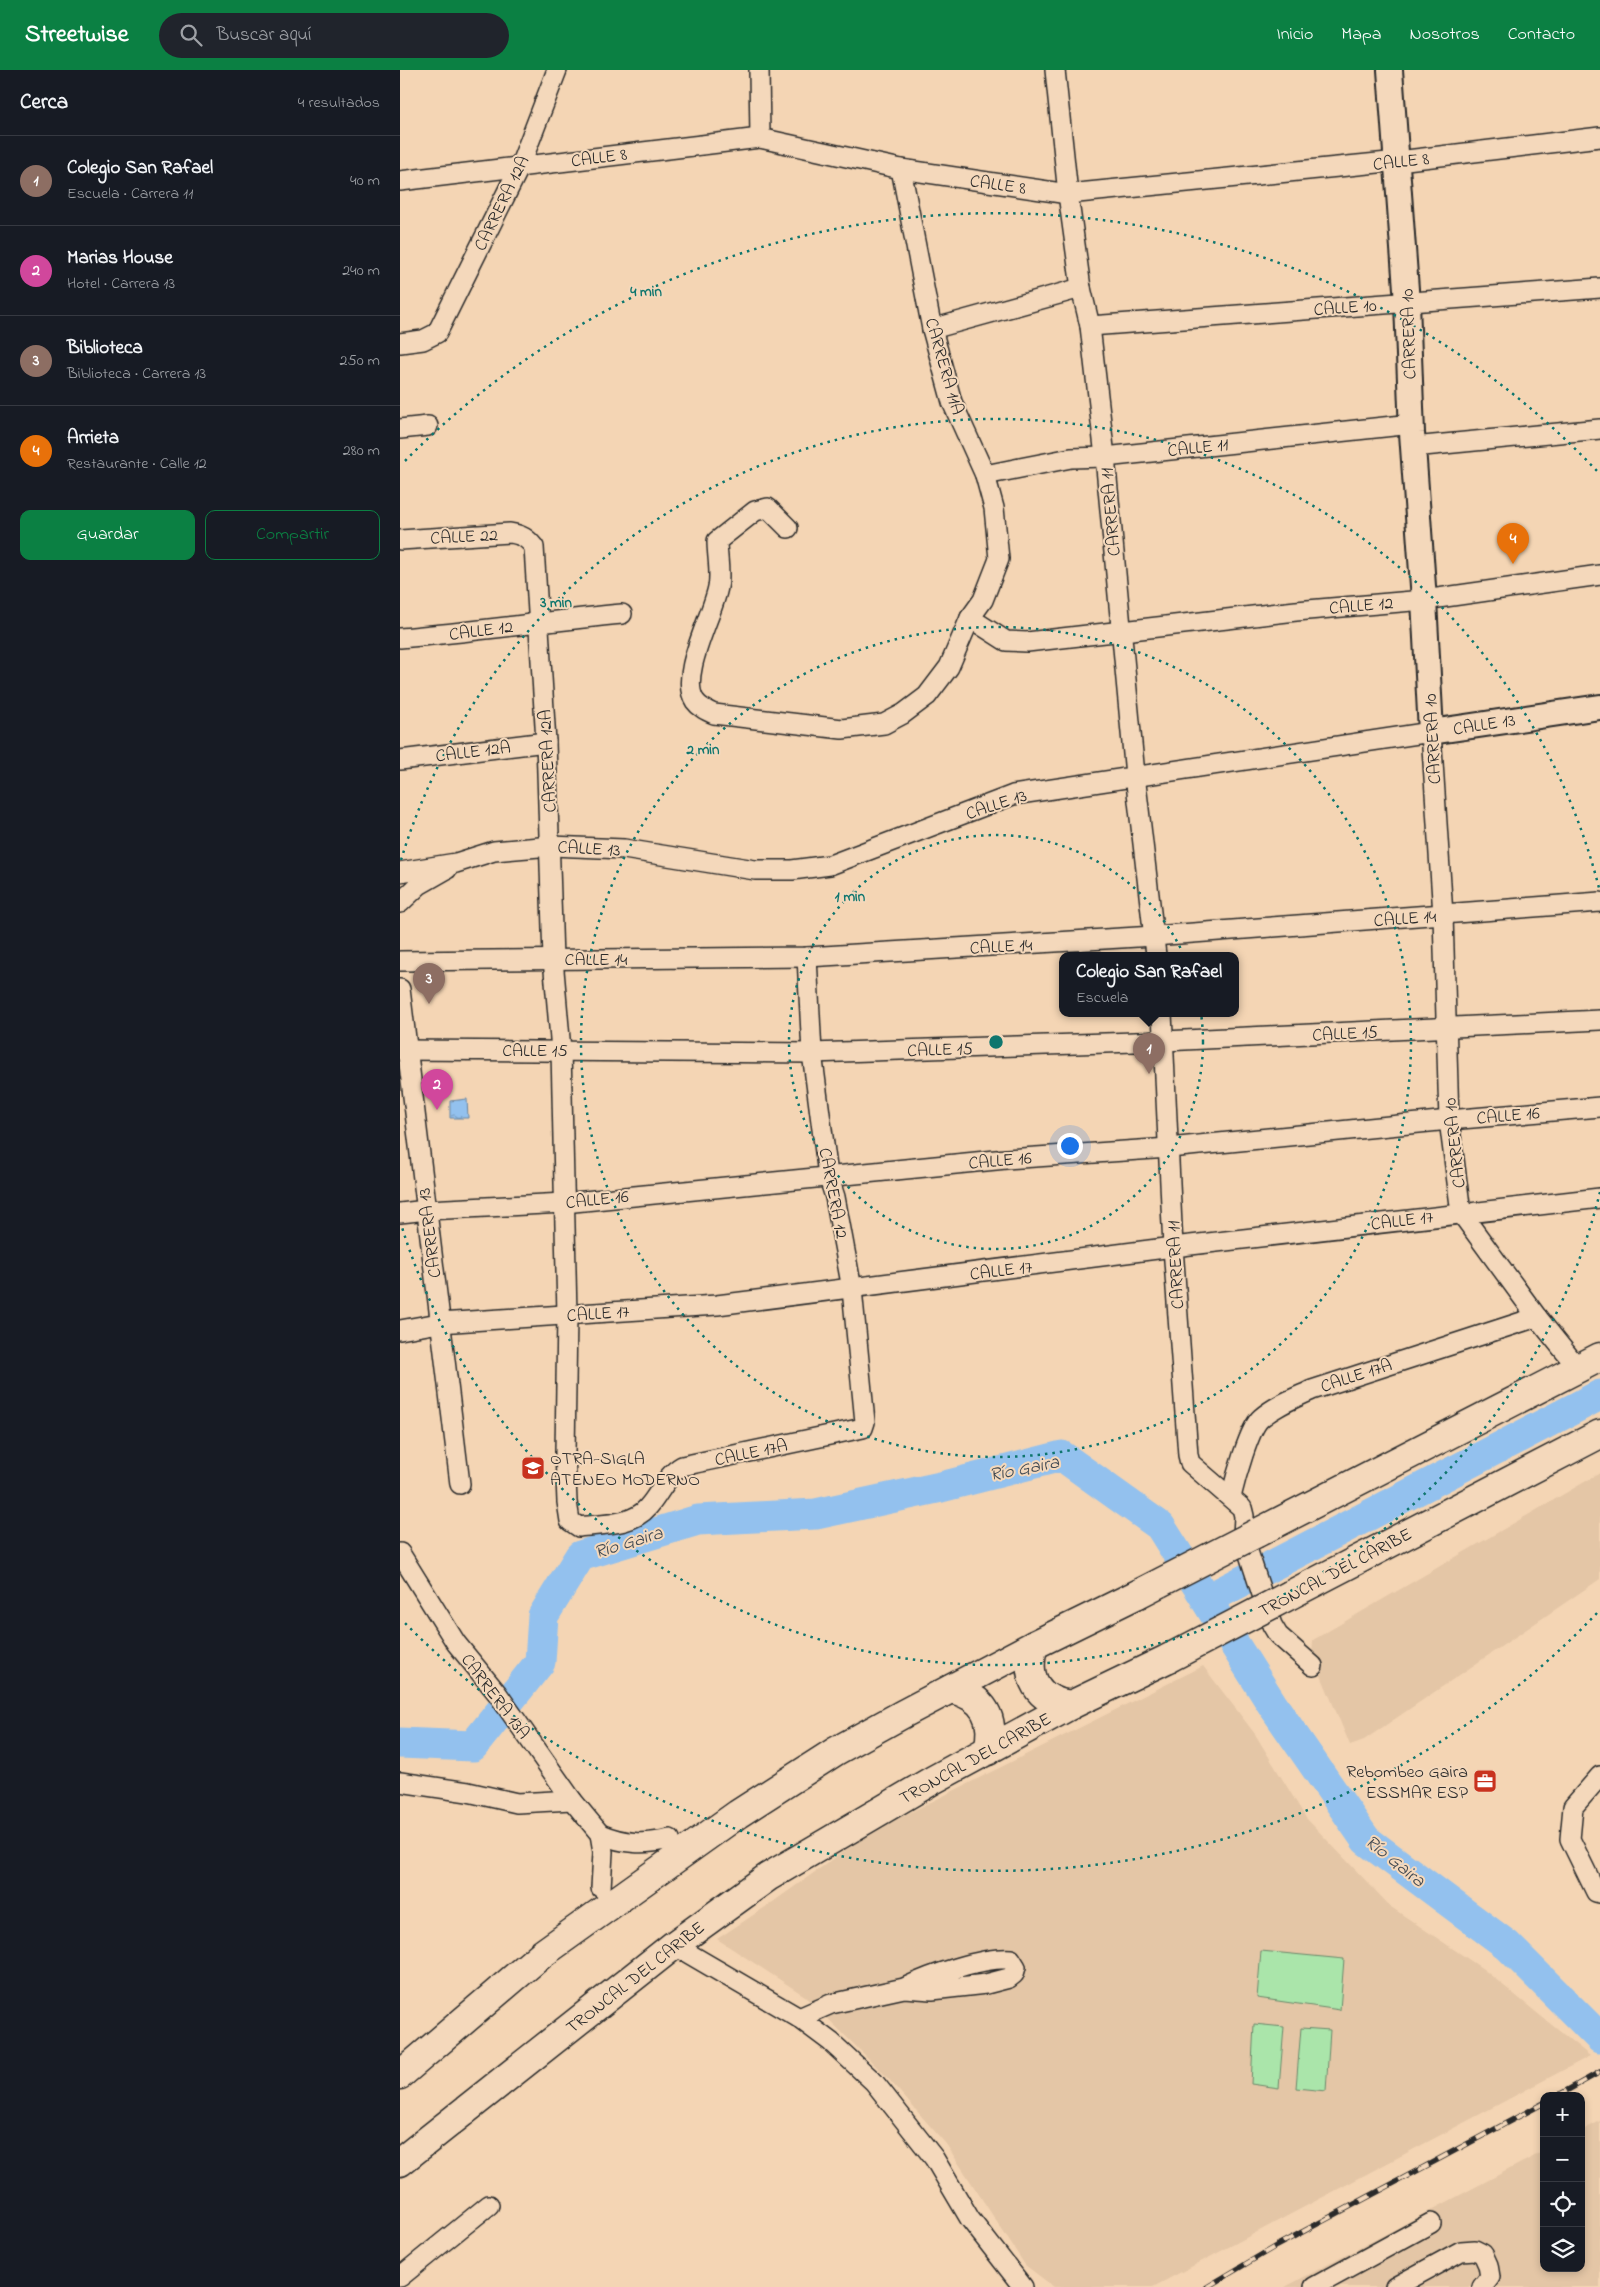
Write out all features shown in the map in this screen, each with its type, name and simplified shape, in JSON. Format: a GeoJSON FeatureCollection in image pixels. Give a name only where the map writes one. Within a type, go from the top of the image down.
{"type":"FeatureCollection","features":[{"type":"Feature","properties":{"kind":"highway"},"geometry":{"type":"LineString","coordinates":[[456,2026],[526,1954],[601,1888],[670,1839],[751,1791],[836,1751],[1034,1645],[1138,1594],[1589,1362]]}},
{"type":"Feature","properties":{"kind":"highway","name":"TRONCAL DEL CARIBE"},"geometry":{"type":"LineString","coordinates":[[400,2162],[674,1945],[768,1877],[933,1780],[988,1750],[1071,1706],[1170,1658],[1600,1434]]}},
{"type":"Feature","properties":{"kind":"highway"},"geometry":{"type":"LineString","coordinates":[[1034,1645],[1030,1668],[1033,1680],[1039,1690],[1059,1704],[1071,1706]]}},
{"type":"Feature","properties":{"kind":"highway"},"geometry":{"type":"LineString","coordinates":[[951,1689],[963,1692],[982,1706],[991,1727],[988,1750]]}},
{"type":"Feature","properties":{"kind":"highway"},"geometry":{"type":"LineString","coordinates":[[400,2075],[542,1954],[738,1814],[836,1751]]}},
{"type":"Feature","properties":{"kind":"main road","name":"CARRERA 10"},"geometry":{"type":"LineString","coordinates":[[1390,70],[1407,303],[1412,436],[1431,732]]}},
{"type":"Feature","properties":{"kind":"main road","name":"CALLE 13"},"geometry":{"type":"LineString","coordinates":[[1431,732],[1600,706]]}},
{"type":"Feature","properties":{"kind":"street","name":"CARRERA 12A"},"geometry":{"type":"LineString","coordinates":[[400,343],[423,340],[436,333],[520,166],[557,70]]}},
{"type":"Feature","properties":{"kind":"street"},"geometry":{"type":"LineString","coordinates":[[759,70],[760,138]]}},
{"type":"Feature","properties":{"kind":"street","name":"CARRERA 11"},"geometry":{"type":"LineString","coordinates":[[1055,70],[1068,194],[1081,288],[1090,326],[1105,457],[1135,775],[1156,952]]}},
{"type":"Feature","properties":{"kind":"street","name":"CALLE 8"},"geometry":{"type":"LineString","coordinates":[[400,181],[760,138],[900,169],[1068,194],[1398,161],[1600,137]]}},
{"type":"Feature","properties":{"kind":"street","name":"CARRERA 11A"},"geometry":{"type":"LineString","coordinates":[[900,169],[932,329],[952,402],[985,475],[994,508],[999,559],[983,600],[970,618]]}},
{"type":"Feature","properties":{"kind":"street"},"geometry":{"type":"LineString","coordinates":[[932,329],[1081,288]]}},
{"type":"Feature","properties":{"kind":"street","name":"CALLE 10"},"geometry":{"type":"LineString","coordinates":[[1090,326],[1600,288]]}},
{"type":"Feature","properties":{"kind":"street"},"geometry":{"type":"LineString","coordinates":[[400,429],[428,426]]}},
{"type":"Feature","properties":{"kind":"street","name":"CALLE 11"},"geometry":{"type":"LineString","coordinates":[[985,475],[1071,458],[1412,436],[1600,430]]}},
{"type":"Feature","properties":{"kind":"street"},"geometry":{"type":"LineString","coordinates":[[788,528],[768,508],[755,511],[724,533],[716,542],[719,586],[694,657],[690,686],[694,701],[701,708],[724,716],[842,729],[884,724],[903,714],[927,696],[949,667],[970,618]]}},
{"type":"Feature","properties":{"kind":"street","name":"CALLE 22"},"geometry":{"type":"LineString","coordinates":[[400,540],[510,533],[519,534],[528,539]]}},
{"type":"Feature","properties":{"kind":"street","name":"CARRERA 12A"},"geometry":{"type":"LineString","coordinates":[[528,539],[534,548],[551,846],[553,959],[560,1050],[567,1315],[564,1453],[567,1502],[570,1521],[573,1524]]}},
{"type":"Feature","properties":{"kind":"street","name":"CALLE 12"},"geometry":{"type":"LineString","coordinates":[[970,618],[1006,641],[1027,642],[1424,600],[1600,575]]}},
{"type":"Feature","properties":{"kind":"street","name":"CALLE 12"},"geometry":{"type":"LineString","coordinates":[[400,638],[488,630],[539,621],[622,614]]}},
{"type":"Feature","properties":{"kind":"street","name":"CALLE 13"},"geometry":{"type":"LineString","coordinates":[[400,872],[456,863],[494,851],[551,846],[624,849],[755,870],[802,869],[830,865],[1013,795],[1135,775],[1431,732]]}},
{"type":"Feature","properties":{"kind":"street","name":"CARRERA 10"},"geometry":{"type":"LineString","coordinates":[[1431,732],[1444,915],[1450,1120],[1461,1213],[1538,1317],[1589,1362]]}},
{"type":"Feature","properties":{"kind":"street","name":"CALLE 12A"},"geometry":{"type":"LineString","coordinates":[[400,760],[546,742]]}},
{"type":"Feature","properties":{"kind":"street"},"geometry":{"type":"LineString","coordinates":[[400,903],[419,886],[456,863]]}},
{"type":"Feature","properties":{"kind":"street","name":"CALLE 14"},"geometry":{"type":"LineString","coordinates":[[400,961],[806,958],[1154,936],[1600,902]]}},
{"type":"Feature","properties":{"kind":"street","name":"CARRERA 12"},"geometry":{"type":"LineString","coordinates":[[806,958],[812,1053],[828,1175],[835,1198],[852,1290],[865,1422],[863,1428]]}},
{"type":"Feature","properties":{"kind":"street","name":"CARRERA 13"},"geometry":{"type":"LineString","coordinates":[[400,989],[403,1050],[427,1210],[439,1323],[457,1448],[460,1484]]}},
{"type":"Feature","properties":{"kind":"street","name":"CARRERA 11"},"geometry":{"type":"LineString","coordinates":[[1162,1017],[1173,1247],[1188,1455],[1190,1463],[1242,1508],[1244,1516],[1243,1536],[1272,1625],[1278,1635],[1313,1666]]}},
{"type":"Feature","properties":{"kind":"street","name":"CALLE 15"},"geometry":{"type":"LineString","coordinates":[[403,1050],[812,1053],[1164,1042],[1600,1020]]}},
{"type":"Feature","properties":{"kind":"street","name":"CALLE 16"},"geometry":{"type":"LineString","coordinates":[[400,1213],[564,1203],[828,1175],[1006,1159],[1169,1148],[1600,1107]]}},
{"type":"Feature","properties":{"kind":"street","name":"CALLE 17"},"geometry":{"type":"LineString","coordinates":[[400,1330],[439,1323],[717,1305],[852,1290],[1173,1247],[1600,1198]]}},
{"type":"Feature","properties":{"kind":"street","name":"CALLE 17A"},"geometry":{"type":"LineString","coordinates":[[1231,1497],[1237,1469],[1259,1419],[1280,1405],[1312,1390],[1538,1317]]}},
{"type":"Feature","properties":{"kind":"street","name":"CALLE 17A"},"geometry":{"type":"LineString","coordinates":[[573,1524],[579,1527],[630,1520],[648,1508],[672,1473],[682,1466],[863,1428]]}},
{"type":"Feature","properties":{"kind":"street","name":"CARRERA 13A"},"geometry":{"type":"LineString","coordinates":[[400,1553],[456,1643],[497,1693],[572,1800],[600,1834]]}},
{"type":"Feature","properties":{"kind":"street"},"geometry":{"type":"LineString","coordinates":[[1600,1776],[1573,1807],[1570,1839],[1596,1892],[1600,1893]]}},
{"type":"Feature","properties":{"kind":"street"},"geometry":{"type":"LineString","coordinates":[[400,1782],[468,1792],[517,1803],[572,1800]]}},
{"type":"Feature","properties":{"kind":"street"},"geometry":{"type":"LineString","coordinates":[[601,1888],[603,1852],[600,1834],[633,1844],[670,1839]]}},
{"type":"Feature","properties":{"kind":"street"},"geometry":{"type":"LineString","coordinates":[[674,1945],[799,2018],[831,2042],[874,2082],[934,2158],[970,2219],[1023,2287]]}},
{"type":"Feature","properties":{"kind":"street"},"geometry":{"type":"LineString","coordinates":[[799,2018],[831,2004],[904,1988],[924,1978],[997,1958],[1011,1959],[1016,1967],[1014,1974],[1009,1978],[986,1984],[932,1990],[904,1988]]}},
{"type":"Feature","properties":{"kind":"street"},"geometry":{"type":"LineString","coordinates":[[400,2277],[489,2205]]}},
{"type":"Feature","properties":{"kind":"street"},"geometry":{"type":"LineString","coordinates":[[1314,2287],[1431,2223]]}},
{"type":"Feature","properties":{"kind":"street"},"geometry":{"type":"LineString","coordinates":[[1395,2287],[1461,2251],[1475,2250],[1483,2254],[1488,2266],[1490,2277],[1482,2287]]}},
{"type":"Feature","properties":{"kind":"shaded area"},"geometry":{"type":"Polygon","coordinates":[[[1600,1473],[1600,1579],[1364,1740],[1350,1745],[1312,1654],[1313,1640],[1600,1473]]]}},
{"type":"Feature","properties":{"kind":"shaded area"},"geometry":{"type":"Polygon","coordinates":[[[1203,1666],[1255,1734],[1306,1818],[1391,1907],[1483,1969],[1590,2056],[1153,2287],[1054,2287],[1025,2265],[946,2144],[884,2074],[805,1996],[717,1939],[871,1832],[1203,1666]]]}},
{"type":"Feature","properties":{"kind":"shaded area"},"geometry":{"type":"Polygon","coordinates":[[[1600,2121],[1600,2287],[1285,2287],[1540,2153],[1540,2272],[1585,2272],[1585,2129],[1600,2121]]]}},
{"type":"Feature","properties":{"kind":"green space"},"geometry":{"type":"Polygon","coordinates":[[[1261,1951],[1344,1959],[1340,2010],[1257,1998],[1261,1951]]]}},
{"type":"Feature","properties":{"kind":"green space"},"geometry":{"type":"Polygon","coordinates":[[[1254,2024],[1284,2027],[1279,2088],[1251,2084],[1254,2024]]]}},
{"type":"Feature","properties":{"kind":"green space"},"geometry":{"type":"Polygon","coordinates":[[[1301,2028],[1330,2030],[1326,2091],[1296,2088],[1301,2028]]]}},
{"type":"Feature","properties":{"kind":"water"},"geometry":{"type":"Polygon","coordinates":[[[467,1099],[468,1118],[450,1118],[450,1101],[467,1099]]]}},
{"type":"Feature","properties":{"kind":"waterway"},"geometry":{"type":"LineString","coordinates":[[1217,1618],[1206,1600],[1600,1395]]}},
{"type":"Feature","properties":{"kind":"waterway","name":"Río Gaira"},"geometry":{"type":"LineString","coordinates":[[400,1743],[473,1746],[540,1662],[543,1616],[580,1556],[698,1520],[816,1514],[941,1487],[1062,1456],[1160,1526],[1272,1704],[1366,1840],[1507,1945],[1600,2038]]}},
{"type":"Feature","properties":{"kind":"railway"},"geometry":{"type":"LineString","coordinates":[[1564,2092],[1600,2072]]}},
{"type":"Feature","properties":{"kind":"railway"},"geometry":{"type":"LineString","coordinates":[[1207,2287],[1276,2246],[1540,2105]]}},
{"type":"Feature","properties":{"kind":"place","name":"Arrieta"},"geometry":{"type":"Point","coordinates":[1513,564]}},
{"type":"Feature","properties":{"kind":"place","name":"Biblioteca"},"geometry":{"type":"Point","coordinates":[429,1004]}},
{"type":"Feature","properties":{"kind":"place","name":"Colegio San Rafael"},"geometry":{"type":"Point","coordinates":[1149,1074]}},
{"type":"Feature","properties":{"kind":"place","name":"Marias House"},"geometry":{"type":"Point","coordinates":[437,1110]}},
{"type":"Feature","properties":{"kind":"place","name":"OTRA-SIGLA ATENEO MODERNO"},"geometry":{"type":"Point","coordinates":[533,1468]}},
{"type":"Feature","properties":{"kind":"place","name":"Rebombeo Gaira ESSMAR ESP"},"geometry":{"type":"Point","coordinates":[1485,1781]}}]}
